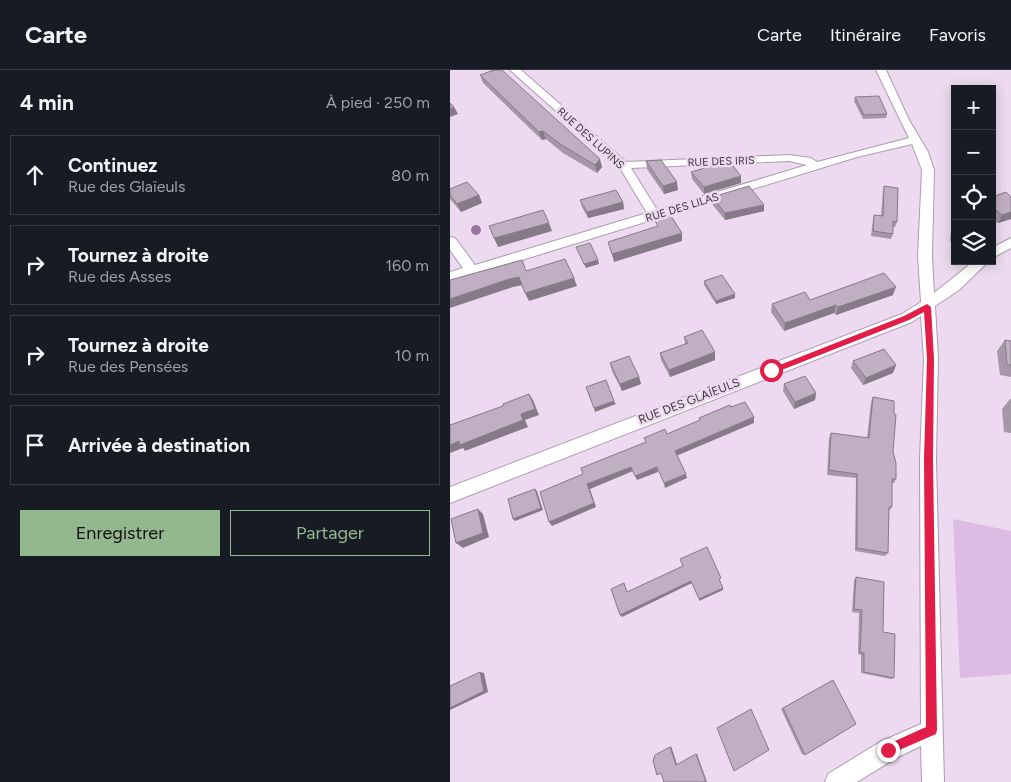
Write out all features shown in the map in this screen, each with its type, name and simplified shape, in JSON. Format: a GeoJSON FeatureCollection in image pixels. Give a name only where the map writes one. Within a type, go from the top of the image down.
{"type":"FeatureCollection","features":[{"type":"Feature","properties":{"kind":"street","name":"RUE DES LUPINS"},"geometry":{"type":"LineString","coordinates":[[515,70],[624,166],[655,216]]}},
{"type":"Feature","properties":{"kind":"street"},"geometry":{"type":"LineString","coordinates":[[881,70],[922,152],[928,170],[926,256],[931,359],[928,459],[933,782]]}},
{"type":"Feature","properties":{"kind":"street","name":"RUE DES LILAS"},"geometry":{"type":"LineString","coordinates":[[450,277],[816,167],[915,140]]}},
{"type":"Feature","properties":{"kind":"street","name":"RUE DES IRIS"},"geometry":{"type":"LineString","coordinates":[[624,166],[789,158],[807,160],[816,167]]}},
{"type":"Feature","properties":{"kind":"street"},"geometry":{"type":"LineString","coordinates":[[450,240],[472,270]]}},
{"type":"Feature","properties":{"kind":"street"},"geometry":{"type":"LineString","coordinates":[[996,251],[1011,242]]}},
{"type":"Feature","properties":{"kind":"street","name":"RUE DES GLAÏEULS"},"geometry":{"type":"LineString","coordinates":[[450,495],[906,318],[927,307],[954,287],[979,265]]}},
{"type":"Feature","properties":{"kind":"street"},"geometry":{"type":"LineString","coordinates":[[836,782],[888,750],[932,730]]}},
{"type":"Feature","properties":{"kind":"shaded area"},"geometry":{"type":"Polygon","coordinates":[[[953,519],[1011,531],[1011,674],[960,678],[953,519]]]}},
{"type":"Feature","properties":{"kind":"building"},"geometry":{"type":"Polygon","coordinates":[[[494,70],[502,70],[600,159],[595,165],[560,144],[543,131],[539,132],[480,75],[494,70]]]}},
{"type":"Feature","properties":{"kind":"building"},"geometry":{"type":"Polygon","coordinates":[[[879,96],[887,114],[864,115],[855,97],[879,96]]]}},
{"type":"Feature","properties":{"kind":"building"},"geometry":{"type":"Polygon","coordinates":[[[661,160],[677,182],[663,186],[646,161],[661,160]]]}},
{"type":"Feature","properties":{"kind":"building"},"geometry":{"type":"Polygon","coordinates":[[[729,161],[741,176],[704,187],[691,172],[729,161]]]}},
{"type":"Feature","properties":{"kind":"building"},"geometry":{"type":"Polygon","coordinates":[[[467,182],[479,195],[457,204],[450,195],[450,189],[467,182]]]}},
{"type":"Feature","properties":{"kind":"building"},"geometry":{"type":"Polygon","coordinates":[[[749,186],[764,205],[725,213],[712,197],[749,186]]]}},
{"type":"Feature","properties":{"kind":"building"},"geometry":{"type":"Polygon","coordinates":[[[884,186],[898,188],[897,222],[893,221],[893,234],[873,231],[874,215],[883,216],[884,186]]]}},
{"type":"Feature","properties":{"kind":"building"},"geometry":{"type":"Polygon","coordinates":[[[616,190],[623,202],[587,212],[580,200],[616,190]]]}},
{"type":"Feature","properties":{"kind":"building"},"geometry":{"type":"Polygon","coordinates":[[[1006,192],[1011,197],[1011,212],[1002,215],[996,210],[996,196],[1006,192]]]}},
{"type":"Feature","properties":{"kind":"building"},"geometry":{"type":"Polygon","coordinates":[[[543,210],[549,223],[494,238],[489,226],[543,210]]]}},
{"type":"Feature","properties":{"kind":"building"},"geometry":{"type":"Polygon","coordinates":[[[671,216],[682,233],[612,254],[608,242],[658,226],[655,221],[671,216]]]}},
{"type":"Feature","properties":{"kind":"building"},"geometry":{"type":"Polygon","coordinates":[[[590,243],[598,260],[584,264],[576,247],[590,243]]]}},
{"type":"Feature","properties":{"kind":"building"},"geometry":{"type":"Polygon","coordinates":[[[565,259],[574,278],[525,293],[519,277],[450,299],[450,280],[522,260],[526,271],[565,259]]]}},
{"type":"Feature","properties":{"kind":"building"},"geometry":{"type":"Polygon","coordinates":[[[884,273],[896,287],[785,323],[772,304],[805,292],[810,300],[884,273]]]}},
{"type":"Feature","properties":{"kind":"building"},"geometry":{"type":"Polygon","coordinates":[[[722,275],[735,294],[716,301],[704,281],[722,275]]]}},
{"type":"Feature","properties":{"kind":"building"},"geometry":{"type":"Polygon","coordinates":[[[702,330],[715,352],[669,370],[660,353],[688,343],[684,337],[702,330]]]}},
{"type":"Feature","properties":{"kind":"building"},"geometry":{"type":"Polygon","coordinates":[[[1005,340],[1011,341],[1011,365],[1007,365],[1005,340]]]}},
{"type":"Feature","properties":{"kind":"building"},"geometry":{"type":"Polygon","coordinates":[[[884,349],[896,365],[866,378],[853,361],[884,349]]]}},
{"type":"Feature","properties":{"kind":"building"},"geometry":{"type":"Polygon","coordinates":[[[629,356],[639,377],[620,384],[610,363],[629,356]]]}},
{"type":"Feature","properties":{"kind":"building"},"geometry":{"type":"Polygon","coordinates":[[[805,376],[816,393],[795,402],[784,384],[805,376]]]}},
{"type":"Feature","properties":{"kind":"building"},"geometry":{"type":"Polygon","coordinates":[[[606,380],[614,401],[594,408],[586,387],[606,380]]]}},
{"type":"Feature","properties":{"kind":"building"},"geometry":{"type":"Polygon","coordinates":[[[529,394],[535,409],[521,414],[523,420],[460,445],[459,441],[450,445],[450,425],[503,406],[503,404],[529,394]]]}},
{"type":"Feature","properties":{"kind":"building"},"geometry":{"type":"Polygon","coordinates":[[[873,397],[894,401],[894,414],[896,415],[893,452],[896,463],[896,479],[892,479],[892,507],[889,507],[888,553],[857,548],[857,474],[829,470],[831,433],[869,438],[873,397]]]}},
{"type":"Feature","properties":{"kind":"building"},"geometry":{"type":"Polygon","coordinates":[[[745,402],[754,417],[675,451],[686,474],[664,483],[657,467],[635,476],[631,467],[587,484],[594,503],[549,522],[540,492],[583,474],[581,468],[646,442],[644,438],[665,429],[667,434],[730,405],[731,407],[745,402]]]}},
{"type":"Feature","properties":{"kind":"building"},"geometry":{"type":"Polygon","coordinates":[[[535,489],[541,508],[513,519],[508,499],[535,489]]]}},
{"type":"Feature","properties":{"kind":"building"},"geometry":{"type":"Polygon","coordinates":[[[478,509],[483,533],[456,543],[451,519],[478,509]]]}},
{"type":"Feature","properties":{"kind":"building"},"geometry":{"type":"Polygon","coordinates":[[[707,547],[721,578],[719,579],[723,588],[699,599],[691,581],[620,615],[611,589],[624,583],[627,592],[683,566],[680,559],[707,547]]]}},
{"type":"Feature","properties":{"kind":"building"},"geometry":{"type":"Polygon","coordinates":[[[856,577],[884,582],[883,632],[895,634],[894,678],[864,672],[864,653],[860,652],[862,610],[854,609],[856,577]]]}},
{"type":"Feature","properties":{"kind":"building"},"geometry":{"type":"Polygon","coordinates":[[[480,672],[484,691],[450,708],[450,686],[480,672]]]}},
{"type":"Feature","properties":{"kind":"building"},"geometry":{"type":"Polygon","coordinates":[[[833,680],[856,724],[805,755],[783,708],[833,680]]]}},
{"type":"Feature","properties":{"kind":"building"},"geometry":{"type":"Polygon","coordinates":[[[751,709],[769,750],[734,771],[717,728],[751,709]]]}},
{"type":"Feature","properties":{"kind":"building"},"geometry":{"type":"Polygon","coordinates":[[[670,747],[676,765],[696,754],[706,782],[664,782],[661,773],[657,775],[653,761],[655,755],[670,747]]]}},
{"type":"Feature","properties":{"kind":"route"},"geometry":{"type":"LineString","coordinates":[[771,370],[906,318],[927,307],[931,359],[928,459],[932,730],[888,750]]}}]}
